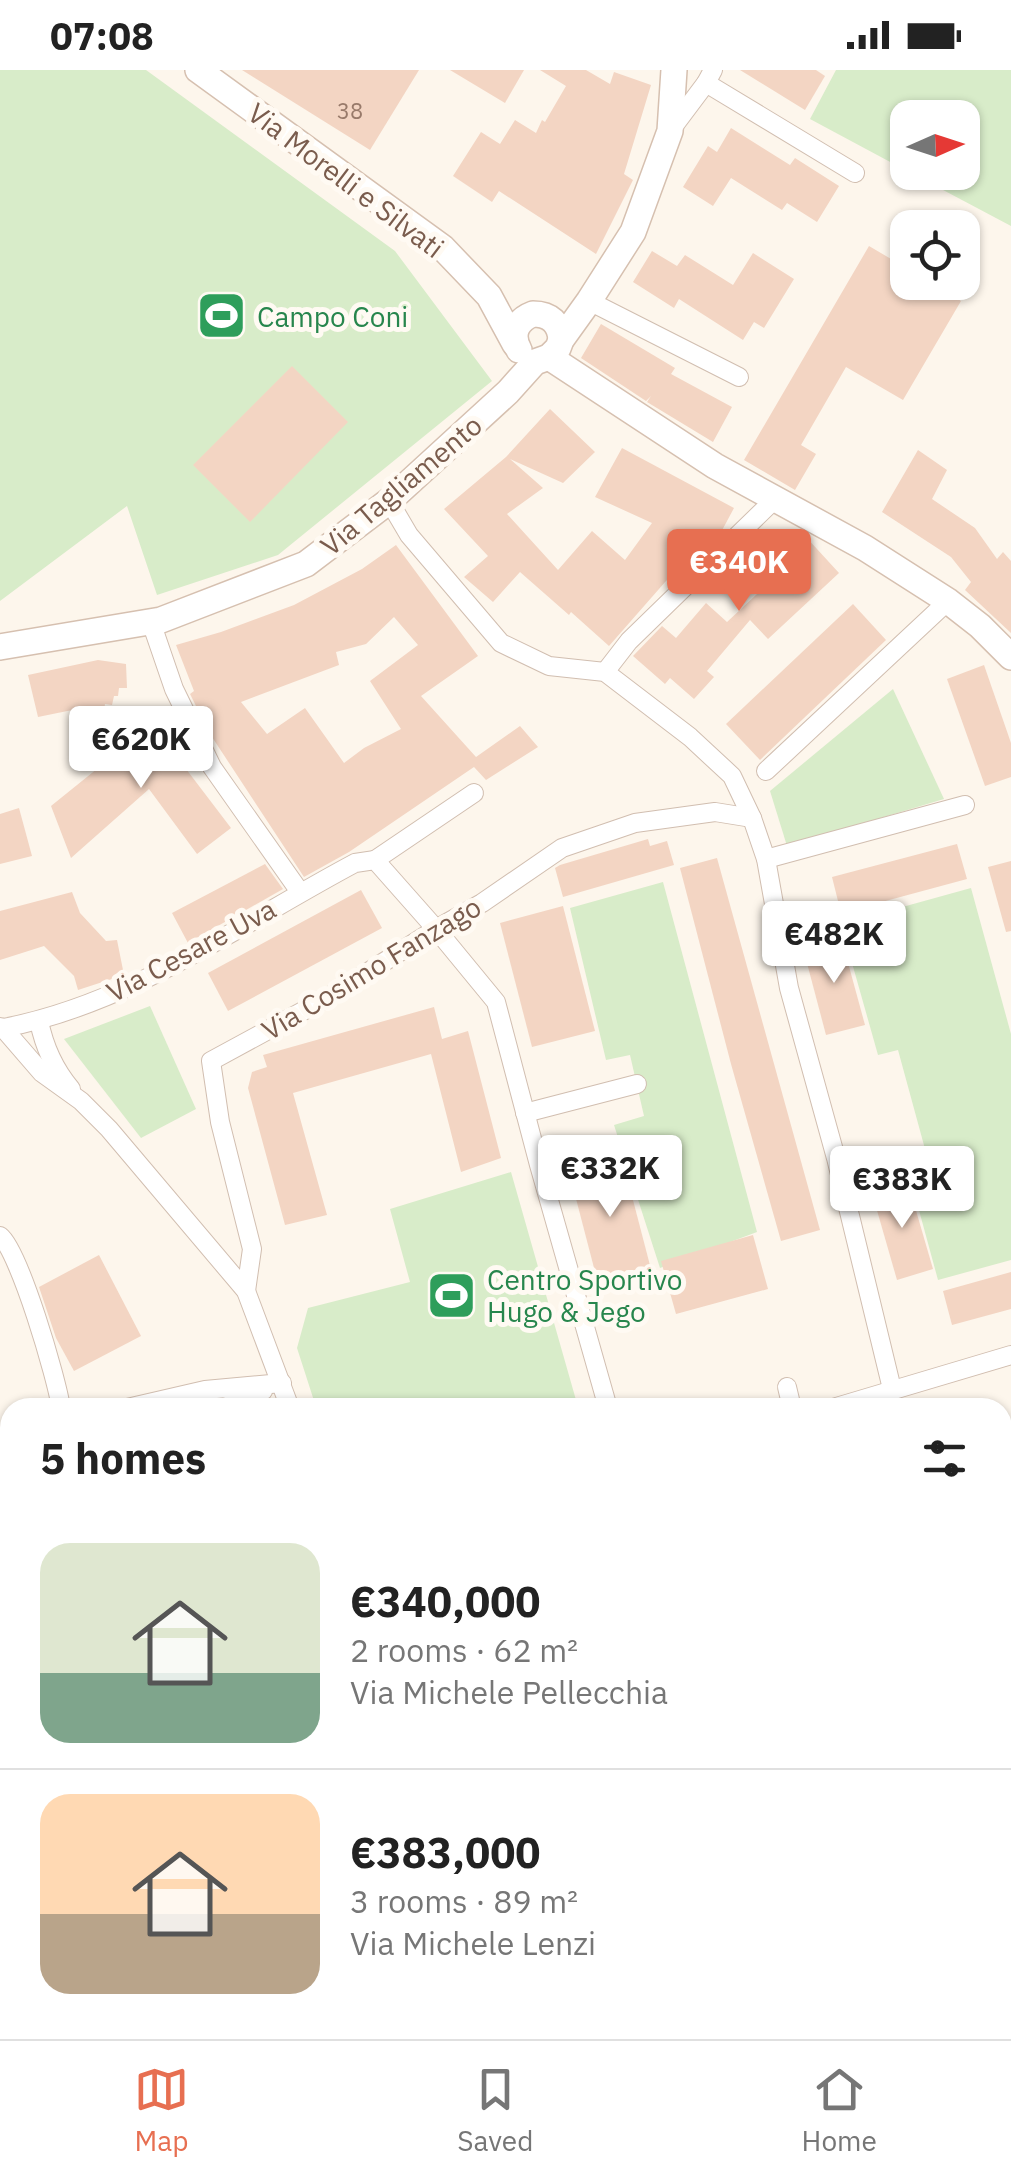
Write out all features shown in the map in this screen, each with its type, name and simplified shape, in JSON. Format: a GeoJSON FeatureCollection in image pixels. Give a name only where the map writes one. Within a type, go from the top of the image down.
{"type":"FeatureCollection","features":[{"type":"Feature","properties":{"kind":"main road","name":"Via Morelli e Silvati"},"geometry":{"type":"LineString","coordinates":[[198,70],[442,247],[538,341]]}},
{"type":"Feature","properties":{"kind":"main road"},"geometry":{"type":"LineString","coordinates":[[674,70],[670,132],[633,232],[589,301],[538,341],[715,466],[865,548],[948,602],[1011,657]]}},
{"type":"Feature","properties":{"kind":"main road","name":"Via Tagliamento"},"geometry":{"type":"LineString","coordinates":[[0,647],[161,620],[306,564],[388,501],[508,392],[538,341]]}},
{"type":"Feature","properties":{"kind":"street"},"geometry":{"type":"LineString","coordinates":[[670,132],[710,77],[855,172]]}},
{"type":"Feature","properties":{"kind":"street"},"geometry":{"type":"LineString","coordinates":[[589,301],[739,378]]}},
{"type":"Feature","properties":{"kind":"street"},"geometry":{"type":"LineString","coordinates":[[605,672],[628,641],[775,499]]}},
{"type":"Feature","properties":{"kind":"street"},"geometry":{"type":"LineString","coordinates":[[388,501],[409,534],[501,644],[550,666],[605,672],[690,737],[732,776],[766,859],[789,988],[836,1158],[892,1390]]}},
{"type":"Feature","properties":{"kind":"street"},"geometry":{"type":"LineString","coordinates":[[766,771],[948,602]]}},
{"type":"Feature","properties":{"kind":"street"},"geometry":{"type":"LineString","coordinates":[[151,622],[174,690],[212,767],[300,892]]}},
{"type":"Feature","properties":{"kind":"street","name":"Via Cesare Uva"},"geometry":{"type":"LineString","coordinates":[[2,1028],[39,1021],[178,962],[355,863],[375,860],[474,793]]}},
{"type":"Feature","properties":{"kind":"street"},"geometry":{"type":"LineString","coordinates":[[766,859],[964,805]]}},
{"type":"Feature","properties":{"kind":"street","name":"Via Cosimo Fanzago"},"geometry":{"type":"LineString","coordinates":[[246,1291],[252,1249],[220,1122],[211,1061],[327,998],[482,903],[562,848],[651,820],[715,812],[752,818]]}},
{"type":"Feature","properties":{"kind":"street"},"geometry":{"type":"LineString","coordinates":[[375,860],[496,1002],[605,1398]]}},
{"type":"Feature","properties":{"kind":"street"},"geometry":{"type":"LineString","coordinates":[[39,1021],[43,1041],[64,1080],[246,1291],[287,1398]]}},
{"type":"Feature","properties":{"kind":"street"},"geometry":{"type":"LineString","coordinates":[[2,1028],[42,1073],[81,1101]]}},
{"type":"Feature","properties":{"kind":"street"},"geometry":{"type":"LineString","coordinates":[[524,1113],[637,1084]]}},
{"type":"Feature","properties":{"kind":"street"},"geometry":{"type":"LineString","coordinates":[[0,1236],[8,1242],[21,1273],[60,1398]]}},
{"type":"Feature","properties":{"kind":"street"},"geometry":{"type":"LineString","coordinates":[[866,1398],[1011,1355]]}},
{"type":"Feature","properties":{"kind":"street"},"geometry":{"type":"LineString","coordinates":[[170,1398],[205,1390],[282,1383]]}},
{"type":"Feature","properties":{"kind":"street"},"geometry":{"type":"LineString","coordinates":[[246,1398],[282,1383]]}},
{"type":"Feature","properties":{"kind":"street"},"geometry":{"type":"LineString","coordinates":[[787,1387],[790,1398]]}},
{"type":"Feature","properties":{"kind":"green space","name":"Campo Coni"},"geometry":{"type":"Polygon","coordinates":[[[0,70],[146,70],[395,251],[492,381],[278,555],[157,595],[127,506],[0,601],[0,70]]]}},
{"type":"Feature","properties":{"kind":"green space"},"geometry":{"type":"Polygon","coordinates":[[[836,70],[1011,70],[1011,226],[943,190],[980,190],[980,100],[890,100],[890,162],[810,119],[836,70]]]}},
{"type":"Feature","properties":{"kind":"green space"},"geometry":{"type":"Polygon","coordinates":[[[893,689],[944,799],[787,846],[770,791],[893,689]]]}},
{"type":"Feature","properties":{"kind":"green space"},"geometry":{"type":"Polygon","coordinates":[[[663,882],[757,1232],[660,1268],[614,1125],[644,1116],[630,1055],[606,1060],[570,908],[663,882]]]}},
{"type":"Feature","properties":{"kind":"green space"},"geometry":{"type":"Polygon","coordinates":[[[971,888],[1011,1034],[1011,1260],[938,1280],[904,1155],[925,1149],[898,1050],[878,1055],[841,924],[971,888]]]}},
{"type":"Feature","properties":{"kind":"green space"},"geometry":{"type":"Polygon","coordinates":[[[150,1006],[196,1109],[141,1138],[64,1039],[150,1006]]]}},
{"type":"Feature","properties":{"kind":"green space","name":"Centro Sportivo Hugo & Jego"},"geometry":{"type":"Polygon","coordinates":[[[511,1172],[575,1398],[313,1398],[297,1348],[308,1308],[410,1282],[390,1209],[511,1172]]]}},
{"type":"Feature","properties":{"kind":"building"},"geometry":{"type":"Polygon","coordinates":[[[242,70],[419,70],[370,150],[242,70]]]}},
{"type":"Feature","properties":{"kind":"building"},"geometry":{"type":"Polygon","coordinates":[[[450,70],[524,70],[505,103],[450,70]]]}},
{"type":"Feature","properties":{"kind":"building"},"geometry":{"type":"Polygon","coordinates":[[[540,70],[586,70],[610,84],[614,72],[651,85],[624,174],[633,180],[596,254],[499,191],[492,202],[453,176],[481,132],[500,144],[515,120],[536,133],[566,86],[540,70]]]}},
{"type":"Feature","properties":{"kind":"building"},"geometry":{"type":"Polygon","coordinates":[[[740,70],[816,70],[825,76],[805,110],[740,70]]]}},
{"type":"Feature","properties":{"kind":"building"},"geometry":{"type":"Polygon","coordinates":[[[731,128],[790,165],[795,158],[839,186],[817,222],[787,203],[782,210],[731,178],[713,206],[683,187],[708,146],[717,152],[731,128]]]}},
{"type":"Feature","properties":{"kind":"building"},"geometry":{"type":"Polygon","coordinates":[[[869,246],[890,258],[890,300],[961,301],[903,400],[846,367],[801,445],[816,454],[795,490],[744,460],[869,246]]]}},
{"type":"Feature","properties":{"kind":"building"},"geometry":{"type":"Polygon","coordinates":[[[652,251],[677,266],[685,255],[733,285],[753,253],[794,279],[764,328],[754,322],[743,340],[679,299],[674,308],[633,282],[652,251]]]}},
{"type":"Feature","properties":{"kind":"building"},"geometry":{"type":"Polygon","coordinates":[[[601,324],[675,368],[671,374],[732,407],[713,442],[647,402],[651,396],[646,401],[581,358],[601,324]]]}},
{"type":"Feature","properties":{"kind":"building"},"geometry":{"type":"Polygon","coordinates":[[[292,366],[348,422],[250,522],[193,465],[292,366]]]}},
{"type":"Feature","properties":{"kind":"building"},"geometry":{"type":"Polygon","coordinates":[[[550,409],[595,452],[563,483],[510,459],[543,488],[507,514],[558,570],[592,531],[625,560],[652,523],[595,497],[622,448],[734,508],[719,536],[666,581],[609,646],[520,572],[493,602],[464,577],[488,556],[444,509],[506,457],[550,409]]]}},
{"type":"Feature","properties":{"kind":"building"},"geometry":{"type":"Polygon","coordinates":[[[918,450],[947,470],[932,499],[975,528],[997,559],[1003,552],[1011,561],[1011,633],[965,590],[971,582],[951,557],[882,512],[918,450]]]}},
{"type":"Feature","properties":{"kind":"building"},"geometry":{"type":"Polygon","coordinates":[[[764,537],[783,558],[806,537],[839,573],[768,639],[750,620],[707,671],[714,677],[694,699],[670,678],[665,684],[633,656],[662,626],[676,638],[706,603],[727,622],[757,594],[732,566],[764,537]]]}},
{"type":"Feature","properties":{"kind":"building"},"geometry":{"type":"Polygon","coordinates":[[[396,545],[478,656],[421,696],[476,757],[520,726],[538,747],[486,780],[474,767],[349,852],[304,877],[210,734],[190,694],[194,691],[176,645],[294,605],[362,569],[396,545]],[[394,617],[366,644],[336,652],[339,665],[241,702],[267,734],[305,708],[344,763],[401,729],[370,681],[418,645],[394,617]]]}},
{"type":"Feature","properties":{"kind":"building"},"geometry":{"type":"Polygon","coordinates":[[[853,604],[886,640],[760,760],[726,724],[853,604]]]}},
{"type":"Feature","properties":{"kind":"building"},"geometry":{"type":"Polygon","coordinates":[[[98,660],[126,664],[127,688],[119,688],[112,705],[105,704],[104,711],[82,708],[38,717],[28,675],[98,660]]]}},
{"type":"Feature","properties":{"kind":"building"},"geometry":{"type":"Polygon","coordinates":[[[984,665],[1011,743],[1011,777],[985,786],[947,679],[984,665]]]}},
{"type":"Feature","properties":{"kind":"building"},"geometry":{"type":"Polygon","coordinates":[[[170,710],[191,752],[180,761],[231,828],[197,854],[149,789],[71,858],[51,806],[170,710]]]}},
{"type":"Feature","properties":{"kind":"building"},"geometry":{"type":"Polygon","coordinates":[[[19,808],[32,856],[0,864],[0,814],[19,808]]]}},
{"type":"Feature","properties":{"kind":"building"},"geometry":{"type":"Polygon","coordinates":[[[648,839],[650,846],[667,841],[674,865],[563,897],[555,868],[648,839]]]}},
{"type":"Feature","properties":{"kind":"building"},"geometry":{"type":"Polygon","coordinates":[[[957,844],[967,879],[841,913],[832,877],[957,844]]]}},
{"type":"Feature","properties":{"kind":"building"},"geometry":{"type":"Polygon","coordinates":[[[717,858],[820,1230],[781,1241],[680,868],[717,858]]]}},
{"type":"Feature","properties":{"kind":"building"},"geometry":{"type":"Polygon","coordinates":[[[1011,861],[1011,931],[1006,932],[988,867],[1011,861]]]}},
{"type":"Feature","properties":{"kind":"building"},"geometry":{"type":"Polygon","coordinates":[[[265,864],[283,889],[188,943],[172,913],[265,864]]]}},
{"type":"Feature","properties":{"kind":"building"},"geometry":{"type":"Polygon","coordinates":[[[361,890],[382,928],[228,1011],[208,973],[361,890]]]}},
{"type":"Feature","properties":{"kind":"building"},"geometry":{"type":"Polygon","coordinates":[[[72,892],[80,913],[106,941],[117,940],[124,975],[78,990],[74,976],[44,946],[0,960],[0,911],[72,892]]]}},
{"type":"Feature","properties":{"kind":"building"},"geometry":{"type":"Polygon","coordinates":[[[563,906],[595,1031],[532,1047],[500,923],[563,906]]]}},
{"type":"Feature","properties":{"kind":"building"},"geometry":{"type":"Polygon","coordinates":[[[841,937],[865,1025],[826,1035],[803,948],[841,937]]]}},
{"type":"Feature","properties":{"kind":"building"},"geometry":{"type":"Polygon","coordinates":[[[434,1007],[442,1039],[468,1031],[501,1158],[461,1172],[431,1054],[293,1093],[327,1215],[285,1225],[248,1088],[252,1072],[267,1067],[263,1055],[434,1007]]]}},
{"type":"Feature","properties":{"kind":"building"},"geometry":{"type":"Polygon","coordinates":[[[621,1154],[652,1273],[599,1287],[568,1168],[621,1154]]]}},
{"type":"Feature","properties":{"kind":"building"},"geometry":{"type":"Polygon","coordinates":[[[908,1183],[933,1269],[897,1280],[872,1193],[908,1183]]]}},
{"type":"Feature","properties":{"kind":"building"},"geometry":{"type":"Polygon","coordinates":[[[753,1235],[768,1289],[676,1314],[661,1261],[753,1235]]]}},
{"type":"Feature","properties":{"kind":"building"},"geometry":{"type":"Polygon","coordinates":[[[99,1255],[141,1336],[74,1371],[56,1338],[39,1287],[99,1255]]]}},
{"type":"Feature","properties":{"kind":"building"},"geometry":{"type":"Polygon","coordinates":[[[1011,1272],[1011,1309],[952,1325],[943,1291],[1011,1272]]]}},
{"type":"Feature","properties":{"kind":"place","name":"Campo Coni"},"geometry":{"type":"Point","coordinates":[222,316]}},
{"type":"Feature","properties":{"kind":"place","name":"Centro Sportivo Hugo & Jego"},"geometry":{"type":"Point","coordinates":[452,1295]}}]}
